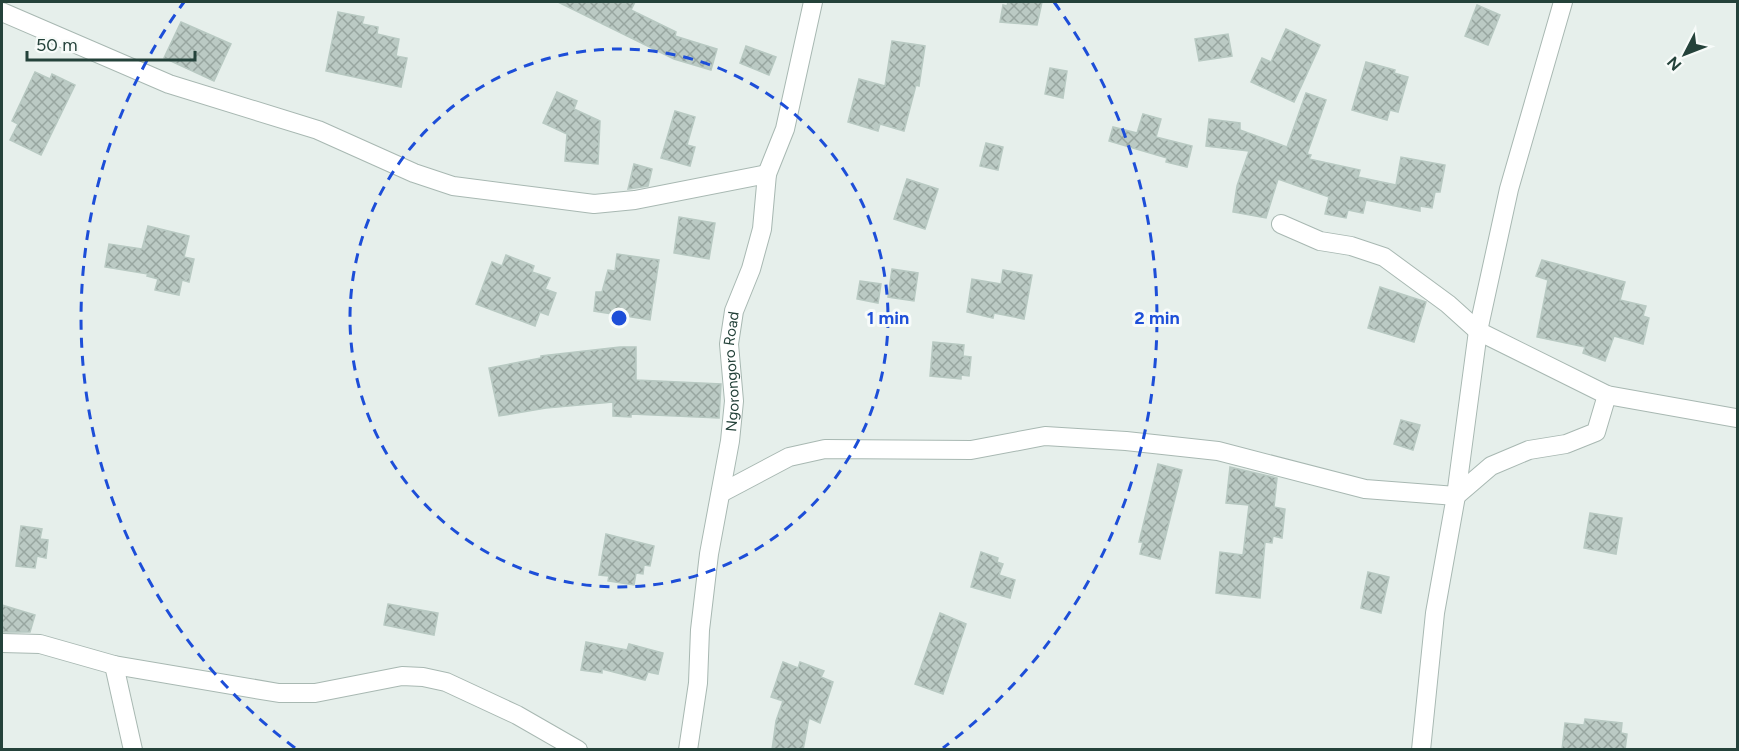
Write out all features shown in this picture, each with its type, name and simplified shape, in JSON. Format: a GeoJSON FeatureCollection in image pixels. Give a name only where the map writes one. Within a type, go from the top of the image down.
{"type":"FeatureCollection","features":[{"type":"Feature","properties":{"kind":"street","name":"Ngorongoro Road"},"geometry":{"type":"LineString","coordinates":[[688,750],[698,683],[700,630],[709,554],[722,493],[734,401],[729,344],[734,311],[751,269],[762,229],[767,174],[785,129],[813,2]]}},
{"type":"Feature","properties":{"kind":"street"},"geometry":{"type":"LineString","coordinates":[[1421,750],[1435,613],[1456,496],[1478,331],[1509,189],[1563,2]]}},
{"type":"Feature","properties":{"kind":"street"},"geometry":{"type":"LineString","coordinates":[[2,12],[169,84],[318,130],[414,173],[453,186],[594,204],[635,200],[767,174]]}},
{"type":"Feature","properties":{"kind":"street"},"geometry":{"type":"LineString","coordinates":[[1281,224],[1320,241],[1351,246],[1384,257],[1439,297],[1478,331],[1606,395],[1736,418]]}},
{"type":"Feature","properties":{"kind":"street"},"geometry":{"type":"LineString","coordinates":[[722,493],[789,456],[825,449],[971,450],[1045,436],[1126,441],[1218,452],[1365,489],[1456,496],[1491,466],[1529,450],[1566,444],[1596,432],[1606,395]]}},
{"type":"Feature","properties":{"kind":"street"},"geometry":{"type":"LineString","coordinates":[[2,643],[40,644],[114,665],[279,693],[315,693],[356,687],[402,676],[423,677],[446,682],[517,715],[578,750]]}},
{"type":"Feature","properties":{"kind":"street"},"geometry":{"type":"LineString","coordinates":[[114,665],[134,750]]}},
{"type":"Feature","properties":{"kind":"building"},"geometry":{"type":"Polygon","coordinates":[[[558,2],[635,2],[631,10],[676,32],[675,36],[717,49],[711,70],[674,59],[558,2]]]}},
{"type":"Feature","properties":{"kind":"building"},"geometry":{"type":"Polygon","coordinates":[[[1008,2],[1042,2],[1037,25],[1000,22],[1003,5],[1007,6],[1008,2]]]}},
{"type":"Feature","properties":{"kind":"building"},"geometry":{"type":"Polygon","coordinates":[[[1477,5],[1500,15],[1488,45],[1465,36],[1477,5]]]}},
{"type":"Feature","properties":{"kind":"building"},"geometry":{"type":"Polygon","coordinates":[[[338,12],[364,17],[362,24],[378,27],[377,34],[399,39],[396,56],[407,58],[401,87],[326,71],[338,12]]]}},
{"type":"Feature","properties":{"kind":"building"},"geometry":{"type":"Polygon","coordinates":[[[181,22],[231,44],[214,81],[164,58],[181,22]]]}},
{"type":"Feature","properties":{"kind":"building"},"geometry":{"type":"Polygon","coordinates":[[[1286,29],[1320,45],[1294,102],[1251,82],[1262,58],[1271,62],[1286,29]]]}},
{"type":"Feature","properties":{"kind":"building"},"geometry":{"type":"Polygon","coordinates":[[[1228,34],[1232,56],[1199,61],[1195,39],[1228,34]]]}},
{"type":"Feature","properties":{"kind":"building"},"geometry":{"type":"Polygon","coordinates":[[[892,41],[925,46],[919,86],[916,85],[904,131],[880,124],[878,131],[848,122],[859,79],[885,86],[892,41]]]}},
{"type":"Feature","properties":{"kind":"building"},"geometry":{"type":"Polygon","coordinates":[[[746,46],[776,57],[769,75],[740,63],[746,46]]]}},
{"type":"Feature","properties":{"kind":"building"},"geometry":{"type":"Polygon","coordinates":[[[1366,62],[1395,70],[1394,73],[1408,77],[1398,112],[1390,110],[1387,120],[1352,110],[1366,62]]]}},
{"type":"Feature","properties":{"kind":"building"},"geometry":{"type":"Polygon","coordinates":[[[1050,68],[1067,71],[1063,98],[1045,94],[1050,68]]]}},
{"type":"Feature","properties":{"kind":"building"},"geometry":{"type":"Polygon","coordinates":[[[35,72],[50,79],[52,74],[75,85],[41,155],[10,140],[18,124],[12,121],[35,72]]]}},
{"type":"Feature","properties":{"kind":"building"},"geometry":{"type":"Polygon","coordinates":[[[557,92],[577,101],[574,109],[600,121],[598,164],[565,161],[567,134],[543,123],[557,92]]]}},
{"type":"Feature","properties":{"kind":"building"},"geometry":{"type":"Polygon","coordinates":[[[1306,93],[1326,100],[1307,154],[1311,155],[1309,159],[1360,170],[1358,177],[1396,185],[1401,157],[1445,165],[1440,192],[1435,192],[1432,208],[1420,206],[1420,211],[1366,200],[1363,213],[1348,210],[1346,218],[1325,214],[1329,197],[1278,179],[1266,218],[1233,212],[1237,186],[1249,151],[1206,146],[1209,119],[1240,123],[1240,130],[1287,147],[1306,93]]]}},
{"type":"Feature","properties":{"kind":"building"},"geometry":{"type":"Polygon","coordinates":[[[675,111],[695,117],[687,145],[695,147],[690,166],[661,158],[675,111]]]}},
{"type":"Feature","properties":{"kind":"building"},"geometry":{"type":"Polygon","coordinates":[[[1143,114],[1161,119],[1156,137],[1192,146],[1187,167],[1166,162],[1167,158],[1109,141],[1113,127],[1137,133],[1143,114]]]}},
{"type":"Feature","properties":{"kind":"building"},"geometry":{"type":"Polygon","coordinates":[[[986,143],[1003,147],[998,170],[980,166],[986,143]]]}},
{"type":"Feature","properties":{"kind":"building"},"geometry":{"type":"Polygon","coordinates":[[[634,164],[652,169],[648,186],[628,189],[634,164]]]}},
{"type":"Feature","properties":{"kind":"building"},"geometry":{"type":"Polygon","coordinates":[[[907,179],[938,189],[925,229],[894,219],[907,179]]]}},
{"type":"Feature","properties":{"kind":"building"},"geometry":{"type":"Polygon","coordinates":[[[679,217],[715,223],[709,259],[674,253],[679,217]]]}},
{"type":"Feature","properties":{"kind":"building"},"geometry":{"type":"Polygon","coordinates":[[[148,226],[189,236],[184,257],[194,259],[189,282],[182,280],[179,295],[155,290],[158,279],[147,276],[148,274],[105,267],[109,244],[142,249],[148,226]]]}},
{"type":"Feature","properties":{"kind":"building"},"geometry":{"type":"Polygon","coordinates":[[[617,254],[659,260],[650,320],[594,311],[596,292],[602,292],[608,270],[615,271],[617,254]]]}},
{"type":"Feature","properties":{"kind":"building"},"geometry":{"type":"Polygon","coordinates":[[[506,255],[534,266],[532,272],[550,278],[545,289],[556,293],[548,315],[540,312],[535,326],[476,304],[492,262],[502,266],[506,255]]]}},
{"type":"Feature","properties":{"kind":"building"},"geometry":{"type":"Polygon","coordinates":[[[1542,260],[1625,282],[1620,300],[1646,306],[1643,316],[1649,318],[1643,344],[1614,336],[1605,361],[1583,353],[1585,347],[1537,337],[1548,280],[1536,276],[1542,260]]]}},
{"type":"Feature","properties":{"kind":"building"},"geometry":{"type":"Polygon","coordinates":[[[892,269],[918,273],[914,301],[888,297],[892,269]]]}},
{"type":"Feature","properties":{"kind":"building"},"geometry":{"type":"Polygon","coordinates":[[[1003,270],[1032,275],[1024,319],[994,313],[993,318],[967,312],[972,279],[1001,284],[1003,270]]]}},
{"type":"Feature","properties":{"kind":"building"},"geometry":{"type":"Polygon","coordinates":[[[860,281],[881,284],[878,303],[857,299],[860,281]]]}},
{"type":"Feature","properties":{"kind":"building"},"geometry":{"type":"Polygon","coordinates":[[[1380,287],[1426,302],[1414,342],[1368,328],[1380,287]]]}},
{"type":"Feature","properties":{"kind":"building"},"geometry":{"type":"Polygon","coordinates":[[[933,342],[964,345],[963,356],[971,357],[969,376],[961,375],[961,379],[930,376],[933,342]]]}},
{"type":"Feature","properties":{"kind":"building"},"geometry":{"type":"Polygon","coordinates":[[[636,347],[636,380],[721,384],[719,418],[631,414],[631,417],[613,416],[613,402],[546,408],[499,416],[489,368],[541,358],[541,356],[636,347]]]}},
{"type":"Feature","properties":{"kind":"building"},"geometry":{"type":"Polygon","coordinates":[[[1401,420],[1420,425],[1413,450],[1394,444],[1401,420]]]}},
{"type":"Feature","properties":{"kind":"building"},"geometry":{"type":"Polygon","coordinates":[[[1158,464],[1182,470],[1160,559],[1140,554],[1143,542],[1139,542],[1158,464]]]}},
{"type":"Feature","properties":{"kind":"building"},"geometry":{"type":"Polygon","coordinates":[[[1230,467],[1277,478],[1274,507],[1285,509],[1282,538],[1273,536],[1272,543],[1265,542],[1260,598],[1216,593],[1220,552],[1243,555],[1249,505],[1226,503],[1230,467]]]}},
{"type":"Feature","properties":{"kind":"building"},"geometry":{"type":"Polygon","coordinates":[[[1590,513],[1622,518],[1616,554],[1584,548],[1590,513]]]}},
{"type":"Feature","properties":{"kind":"building"},"geometry":{"type":"Polygon","coordinates":[[[21,526],[42,529],[40,539],[48,540],[46,558],[37,556],[35,568],[16,566],[21,526]]]}},
{"type":"Feature","properties":{"kind":"building"},"geometry":{"type":"Polygon","coordinates":[[[606,534],[654,546],[650,566],[644,565],[643,574],[636,573],[634,585],[608,581],[609,576],[599,575],[606,534]]]}},
{"type":"Feature","properties":{"kind":"building"},"geometry":{"type":"Polygon","coordinates":[[[981,552],[998,558],[997,562],[1003,564],[999,575],[1015,580],[1010,598],[971,587],[981,552]]]}},
{"type":"Feature","properties":{"kind":"building"},"geometry":{"type":"Polygon","coordinates":[[[1368,572],[1389,577],[1381,613],[1361,608],[1368,572]]]}},
{"type":"Feature","properties":{"kind":"building"},"geometry":{"type":"Polygon","coordinates":[[[388,604],[438,613],[434,635],[384,625],[388,604]]]}},
{"type":"Feature","properties":{"kind":"building"},"geometry":{"type":"Polygon","coordinates":[[[2,605],[35,615],[30,632],[2,632],[2,605]]]}},
{"type":"Feature","properties":{"kind":"building"},"geometry":{"type":"Polygon","coordinates":[[[940,613],[966,624],[943,694],[915,684],[940,613]]]}},
{"type":"Feature","properties":{"kind":"building"},"geometry":{"type":"Polygon","coordinates":[[[586,642],[627,650],[629,644],[663,653],[658,674],[648,672],[645,680],[602,669],[602,673],[581,670],[586,642]]]}},
{"type":"Feature","properties":{"kind":"building"},"geometry":{"type":"Polygon","coordinates":[[[783,662],[798,668],[800,662],[824,671],[821,677],[833,682],[820,723],[809,718],[803,750],[772,750],[776,721],[783,701],[771,697],[783,662]]]}},
{"type":"Feature","properties":{"kind":"building"},"geometry":{"type":"Polygon","coordinates":[[[1585,719],[1622,723],[1621,733],[1627,734],[1625,750],[1562,750],[1565,723],[1584,725],[1585,719]]]}}]}
